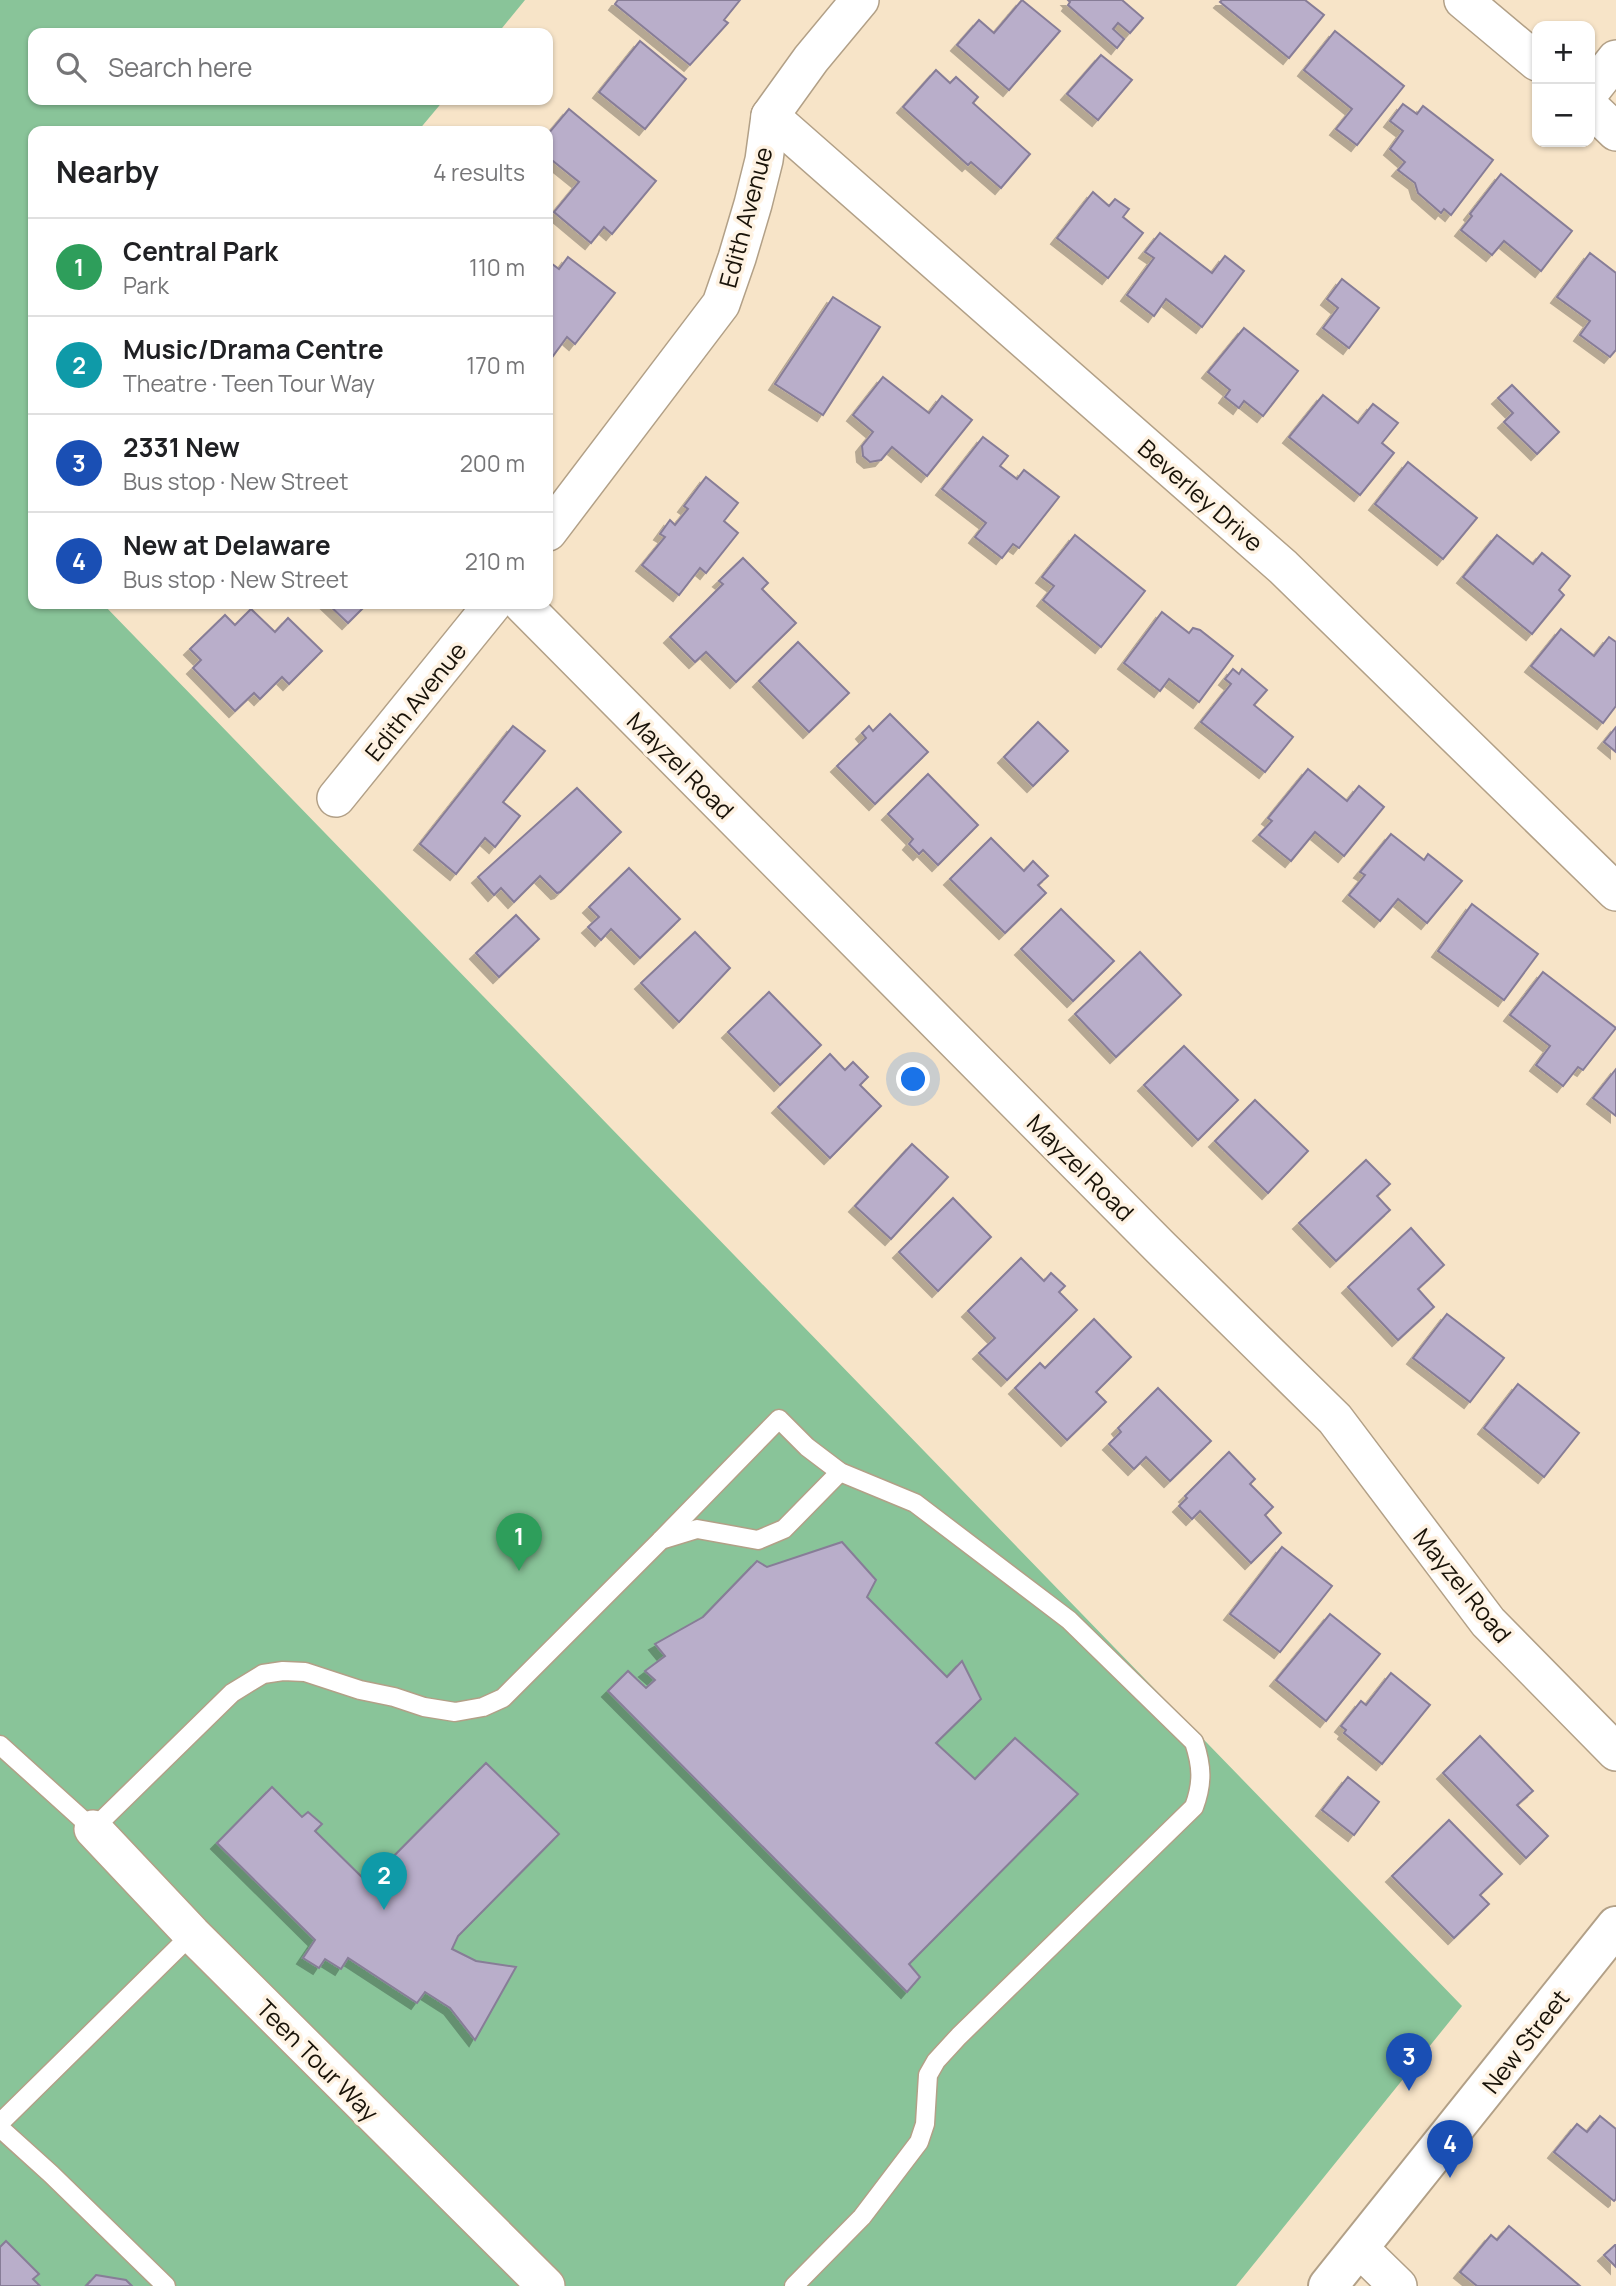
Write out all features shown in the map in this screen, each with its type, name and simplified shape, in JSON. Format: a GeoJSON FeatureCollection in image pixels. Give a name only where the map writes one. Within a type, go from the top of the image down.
{"type":"FeatureCollection","features":[{"type":"Feature","properties":{"kind":"main road","name":"New Street"},"geometry":{"type":"LineString","coordinates":[[1328,2286],[1616,1926]]}},
{"type":"Feature","properties":{"kind":"street","name":"Edith Avenue"},"geometry":{"type":"LineString","coordinates":[[553,525],[721,304],[753,204],[764,160],[770,116],[811,59],[860,0]]}},
{"type":"Feature","properties":{"kind":"street"},"geometry":{"type":"LineString","coordinates":[[1463,0],[1532,58]]}},
{"type":"Feature","properties":{"kind":"street"},"geometry":{"type":"LineString","coordinates":[[1595,86],[1616,59]]}},
{"type":"Feature","properties":{"kind":"street"},"geometry":{"type":"LineString","coordinates":[[1595,112],[1616,132]]}},
{"type":"Feature","properties":{"kind":"street","name":"Beverley Drive"},"geometry":{"type":"LineString","coordinates":[[770,116],[1283,567],[1616,892]]}},
{"type":"Feature","properties":{"kind":"street","name":"Edith Avenue"},"geometry":{"type":"LineString","coordinates":[[336,799],[489,609]]}},
{"type":"Feature","properties":{"kind":"street","name":"Mayzel Road"},"geometry":{"type":"LineString","coordinates":[[527,609],[1150,1237],[1335,1419],[1488,1622],[1616,1752]]}},
{"type":"Feature","properties":{"kind":"street","name":"Teen Tour Way"},"geometry":{"type":"LineString","coordinates":[[93,1829],[192,1934],[546,2286]]}},
{"type":"Feature","properties":{"kind":"street"},"geometry":{"type":"LineString","coordinates":[[1359,2248],[1398,2286]]}},
{"type":"Feature","properties":{"kind":"lane"},"geometry":{"type":"LineString","coordinates":[[0,1745],[93,1829],[232,1693],[263,1674],[305,1672],[360,1690],[424,1707],[455,1712],[483,1707],[503,1698],[779,1419],[807,1447],[840,1472],[915,1503],[1069,1620],[1194,1742],[1201,1763],[1201,1786],[1194,1807],[936,2061],[928,2075],[925,2124],[919,2142],[862,2217],[794,2286]]}},
{"type":"Feature","properties":{"kind":"lane"},"geometry":{"type":"LineString","coordinates":[[661,1540],[697,1530],[758,1540],[783,1529],[840,1472]]}},
{"type":"Feature","properties":{"kind":"lane"},"geometry":{"type":"LineString","coordinates":[[166,2286],[0,2125],[192,1934]]}},
{"type":"Feature","properties":{"kind":"green space"},"geometry":{"type":"Polygon","coordinates":[[[0,0],[525,0],[502,28],[28,28],[28,105],[440,105],[422,126],[28,126],[28,609],[108,609],[1462,2006],[1236,2286],[0,2286],[0,0]]]}},
{"type":"Feature","properties":{"kind":"building"},"geometry":{"type":"Polygon","coordinates":[[[618,0],[740,0],[724,20],[728,23],[690,65],[615,4],[618,0]]]}},
{"type":"Feature","properties":{"kind":"building"},"geometry":{"type":"Polygon","coordinates":[[[1022,0],[1060,31],[1009,90],[957,45],[979,20],[994,33],[1022,0]]]}},
{"type":"Feature","properties":{"kind":"building"},"geometry":{"type":"Polygon","coordinates":[[[1068,0],[1122,0],[1143,18],[1130,33],[1118,23],[1113,29],[1124,39],[1117,48],[1068,5],[1068,0]]]}},
{"type":"Feature","properties":{"kind":"building"},"geometry":{"type":"Polygon","coordinates":[[[1305,0],[1324,15],[1289,58],[1220,2],[1305,0]]]}},
{"type":"Feature","properties":{"kind":"building"},"geometry":{"type":"Polygon","coordinates":[[[1335,31],[1404,86],[1357,145],[1336,129],[1352,109],[1304,70],[1335,31]]]}},
{"type":"Feature","properties":{"kind":"building"},"geometry":{"type":"Polygon","coordinates":[[[640,41],[686,79],[645,129],[599,92],[640,41]]]}},
{"type":"Feature","properties":{"kind":"building"},"geometry":{"type":"Polygon","coordinates":[[[1101,55],[1132,80],[1098,120],[1067,94],[1101,55]]]}},
{"type":"Feature","properties":{"kind":"building"},"geometry":{"type":"Polygon","coordinates":[[[936,70],[950,83],[956,77],[978,97],[973,103],[1030,154],[1001,188],[971,162],[968,165],[903,107],[936,70]]]}},
{"type":"Feature","properties":{"kind":"building"},"geometry":{"type":"Polygon","coordinates":[[[1403,104],[1417,114],[1423,106],[1493,160],[1451,215],[1444,209],[1441,213],[1418,193],[1415,183],[1398,170],[1405,162],[1390,149],[1403,131],[1390,121],[1403,104]]]}},
{"type":"Feature","properties":{"kind":"building"},"geometry":{"type":"Polygon","coordinates":[[[569,109],[656,181],[612,234],[604,227],[591,243],[554,212],[579,182],[553,161],[553,128],[569,109]]]}},
{"type":"Feature","properties":{"kind":"building"},"geometry":{"type":"Polygon","coordinates":[[[1501,174],[1572,231],[1541,271],[1504,241],[1492,255],[1461,230],[1501,174]]]}},
{"type":"Feature","properties":{"kind":"building"},"geometry":{"type":"Polygon","coordinates":[[[1093,192],[1109,206],[1115,199],[1129,209],[1123,217],[1143,233],[1108,278],[1057,238],[1093,192]]]}},
{"type":"Feature","properties":{"kind":"building"},"geometry":{"type":"Polygon","coordinates":[[[1160,233],[1212,273],[1225,256],[1244,271],[1202,327],[1166,299],[1154,316],[1127,295],[1154,258],[1145,252],[1160,233]]]}},
{"type":"Feature","properties":{"kind":"building"},"geometry":{"type":"Polygon","coordinates":[[[1590,253],[1616,273],[1616,350],[1610,357],[1580,335],[1590,321],[1557,297],[1590,253]]]}},
{"type":"Feature","properties":{"kind":"building"},"geometry":{"type":"Polygon","coordinates":[[[568,257],[615,293],[575,344],[567,337],[553,356],[553,265],[559,269],[568,257]]]}},
{"type":"Feature","properties":{"kind":"building"},"geometry":{"type":"Polygon","coordinates":[[[1342,279],[1379,308],[1349,348],[1323,328],[1338,308],[1327,299],[1342,279]]]}},
{"type":"Feature","properties":{"kind":"building"},"geometry":{"type":"Polygon","coordinates":[[[833,297],[880,327],[823,415],[775,384],[833,297]]]}},
{"type":"Feature","properties":{"kind":"building"},"geometry":{"type":"Polygon","coordinates":[[[1244,328],[1298,371],[1263,416],[1244,401],[1239,408],[1225,397],[1230,390],[1208,372],[1244,328]]]}},
{"type":"Feature","properties":{"kind":"building"},"geometry":{"type":"Polygon","coordinates":[[[883,377],[929,413],[942,396],[972,420],[927,476],[892,447],[881,460],[870,462],[863,456],[862,446],[873,432],[853,415],[883,377]]]}},
{"type":"Feature","properties":{"kind":"building"},"geometry":{"type":"Polygon","coordinates":[[[1512,385],[1559,432],[1537,454],[1504,422],[1513,413],[1498,398],[1512,385]]]}},
{"type":"Feature","properties":{"kind":"building"},"geometry":{"type":"Polygon","coordinates":[[[1323,395],[1358,423],[1373,404],[1398,423],[1382,443],[1394,453],[1360,495],[1289,437],[1323,395]]]}},
{"type":"Feature","properties":{"kind":"building"},"geometry":{"type":"Polygon","coordinates":[[[983,437],[1008,456],[1000,466],[1017,479],[1024,470],[1059,497],[1019,548],[1013,544],[1002,558],[975,537],[986,523],[942,489],[983,437]]]}},
{"type":"Feature","properties":{"kind":"building"},"geometry":{"type":"Polygon","coordinates":[[[1408,462],[1477,518],[1443,559],[1375,504],[1408,462]]]}},
{"type":"Feature","properties":{"kind":"building"},"geometry":{"type":"Polygon","coordinates":[[[706,477],[738,503],[724,521],[738,533],[706,573],[700,568],[679,595],[642,565],[665,537],[660,534],[670,520],[675,525],[688,509],[684,506],[706,477]]]}},
{"type":"Feature","properties":{"kind":"building"},"geometry":{"type":"Polygon","coordinates":[[[1075,535],[1145,591],[1101,647],[1043,600],[1054,586],[1042,577],[1075,535]]]}},
{"type":"Feature","properties":{"kind":"building"},"geometry":{"type":"Polygon","coordinates":[[[1497,535],[1533,564],[1542,553],[1570,576],[1559,590],[1564,595],[1532,634],[1463,577],[1497,535]]]}},
{"type":"Feature","properties":{"kind":"building"},"geometry":{"type":"Polygon","coordinates":[[[743,558],[768,583],[762,589],[796,623],[736,682],[706,652],[695,662],[670,637],[723,584],[719,581],[743,558]]]}},
{"type":"Feature","properties":{"kind":"building"},"geometry":{"type":"Polygon","coordinates":[[[251,609],[275,632],[288,618],[322,651],[289,684],[282,677],[260,699],[254,693],[235,711],[193,668],[201,660],[190,649],[225,615],[235,625],[251,609]]]}},
{"type":"Feature","properties":{"kind":"building"},"geometry":{"type":"Polygon","coordinates":[[[333,609],[362,609],[348,623],[333,609]]]}},
{"type":"Feature","properties":{"kind":"building"},"geometry":{"type":"Polygon","coordinates":[[[1162,612],[1189,633],[1193,628],[1200,630],[1233,656],[1199,702],[1169,679],[1160,691],[1124,663],[1162,612]]]}},
{"type":"Feature","properties":{"kind":"building"},"geometry":{"type":"Polygon","coordinates":[[[1561,629],[1594,656],[1609,637],[1616,642],[1616,706],[1603,723],[1531,666],[1561,629]]]}},
{"type":"Feature","properties":{"kind":"building"},"geometry":{"type":"Polygon","coordinates":[[[798,642],[849,693],[809,732],[759,681],[798,642]]]}},
{"type":"Feature","properties":{"kind":"building"},"geometry":{"type":"Polygon","coordinates":[[[1233,669],[1239,674],[1242,669],[1267,690],[1254,705],[1293,737],[1265,772],[1201,722],[1231,684],[1225,679],[1233,669]]]}},
{"type":"Feature","properties":{"kind":"building"},"geometry":{"type":"Polygon","coordinates":[[[890,714],[928,752],[875,804],[837,766],[866,738],[862,733],[869,726],[873,731],[890,714]]]}},
{"type":"Feature","properties":{"kind":"building"},"geometry":{"type":"Polygon","coordinates":[[[1038,722],[1068,751],[1033,786],[1004,757],[1038,722]]]}},
{"type":"Feature","properties":{"kind":"building"},"geometry":{"type":"Polygon","coordinates":[[[513,726],[545,751],[503,802],[520,816],[495,847],[485,838],[456,874],[420,844],[513,726]]]}},
{"type":"Feature","properties":{"kind":"building"},"geometry":{"type":"Polygon","coordinates":[[[1616,727],[1616,752],[1604,742],[1616,727]]]}},
{"type":"Feature","properties":{"kind":"building"},"geometry":{"type":"Polygon","coordinates":[[[1308,769],[1347,801],[1359,786],[1384,807],[1344,856],[1315,832],[1291,861],[1259,835],[1272,821],[1268,818],[1308,769]]]}},
{"type":"Feature","properties":{"kind":"building"},"geometry":{"type":"Polygon","coordinates":[[[928,774],[978,825],[938,865],[923,850],[919,854],[909,844],[913,839],[888,814],[928,774]]]}},
{"type":"Feature","properties":{"kind":"building"},"geometry":{"type":"Polygon","coordinates":[[[577,788],[621,832],[560,892],[557,893],[540,876],[514,902],[501,888],[494,895],[478,877],[577,788]]]}},
{"type":"Feature","properties":{"kind":"building"},"geometry":{"type":"Polygon","coordinates":[[[1391,834],[1424,860],[1428,854],[1462,881],[1427,923],[1398,899],[1380,921],[1349,895],[1365,875],[1360,872],[1391,834]]]}},
{"type":"Feature","properties":{"kind":"building"},"geometry":{"type":"Polygon","coordinates":[[[991,838],[1024,871],[1033,861],[1048,876],[1038,885],[1046,893],[1005,933],[950,879],[991,838]]]}},
{"type":"Feature","properties":{"kind":"building"},"geometry":{"type":"Polygon","coordinates":[[[629,868],[680,919],[640,958],[611,929],[601,940],[588,927],[599,917],[589,907],[629,868]]]}},
{"type":"Feature","properties":{"kind":"building"},"geometry":{"type":"Polygon","coordinates":[[[1472,904],[1538,954],[1504,1000],[1438,951],[1472,904]]]}},
{"type":"Feature","properties":{"kind":"building"},"geometry":{"type":"Polygon","coordinates":[[[1061,909],[1114,961],[1073,1001],[1021,949],[1061,909]]]}},
{"type":"Feature","properties":{"kind":"building"},"geometry":{"type":"Polygon","coordinates":[[[516,915],[539,939],[499,977],[476,953],[516,915]]]}},
{"type":"Feature","properties":{"kind":"building"},"geometry":{"type":"Polygon","coordinates":[[[695,932],[730,968],[679,1022],[641,983],[695,932]]]}},
{"type":"Feature","properties":{"kind":"building"},"geometry":{"type":"Polygon","coordinates":[[[1140,952],[1181,995],[1116,1057],[1075,1014],[1140,952]]]}},
{"type":"Feature","properties":{"kind":"building"},"geometry":{"type":"Polygon","coordinates":[[[1543,972],[1616,1028],[1583,1070],[1578,1067],[1563,1086],[1536,1065],[1550,1046],[1510,1015],[1543,972]]]}},
{"type":"Feature","properties":{"kind":"building"},"geometry":{"type":"Polygon","coordinates":[[[769,992],[821,1045],[780,1085],[728,1032],[769,992]]]}},
{"type":"Feature","properties":{"kind":"building"},"geometry":{"type":"Polygon","coordinates":[[[1184,1046],[1238,1100],[1198,1140],[1144,1085],[1184,1046]]]}},
{"type":"Feature","properties":{"kind":"building"},"geometry":{"type":"Polygon","coordinates":[[[830,1054],[845,1070],[853,1062],[868,1077],[860,1085],[881,1106],[830,1158],[778,1107],[830,1054]]]}},
{"type":"Feature","properties":{"kind":"building"},"geometry":{"type":"Polygon","coordinates":[[[1616,1069],[1616,1116],[1593,1098],[1616,1069]]]}},
{"type":"Feature","properties":{"kind":"building"},"geometry":{"type":"Polygon","coordinates":[[[1255,1100],[1308,1151],[1268,1193],[1215,1141],[1255,1100]]]}},
{"type":"Feature","properties":{"kind":"building"},"geometry":{"type":"Polygon","coordinates":[[[912,1144],[948,1177],[891,1239],[855,1206],[912,1144]]]}},
{"type":"Feature","properties":{"kind":"building"},"geometry":{"type":"Polygon","coordinates":[[[1366,1160],[1390,1184],[1377,1196],[1390,1210],[1336,1261],[1299,1223],[1366,1160]]]}},
{"type":"Feature","properties":{"kind":"building"},"geometry":{"type":"Polygon","coordinates":[[[953,1198],[991,1237],[938,1291],[899,1252],[953,1198]]]}},
{"type":"Feature","properties":{"kind":"building"},"geometry":{"type":"Polygon","coordinates":[[[1411,1228],[1444,1265],[1418,1289],[1434,1307],[1398,1340],[1348,1287],[1411,1228]]]}},
{"type":"Feature","properties":{"kind":"building"},"geometry":{"type":"Polygon","coordinates":[[[1021,1258],[1044,1281],[1051,1273],[1065,1286],[1059,1292],[1077,1310],[1007,1380],[979,1353],[995,1338],[968,1311],[1021,1258]]]}},
{"type":"Feature","properties":{"kind":"building"},"geometry":{"type":"Polygon","coordinates":[[[1447,1314],[1504,1358],[1470,1402],[1413,1358],[1447,1314]]]}},
{"type":"Feature","properties":{"kind":"building"},"geometry":{"type":"Polygon","coordinates":[[[1094,1319],[1131,1357],[1096,1392],[1106,1402],[1067,1440],[1015,1388],[1040,1363],[1045,1368],[1094,1319]]]}},
{"type":"Feature","properties":{"kind":"building"},"geometry":{"type":"Polygon","coordinates":[[[1518,1384],[1579,1433],[1544,1477],[1484,1428],[1518,1384]]]}},
{"type":"Feature","properties":{"kind":"building"},"geometry":{"type":"Polygon","coordinates":[[[1158,1388],[1211,1441],[1170,1481],[1146,1457],[1134,1469],[1109,1444],[1121,1432],[1118,1428],[1158,1388]]]}},
{"type":"Feature","properties":{"kind":"building"},"geometry":{"type":"Polygon","coordinates":[[[1229,1452],[1255,1479],[1250,1484],[1273,1507],[1265,1515],[1281,1533],[1251,1563],[1200,1511],[1192,1519],[1179,1506],[1187,1498],[1185,1496],[1229,1452]]]}},
{"type":"Feature","properties":{"kind":"building"},"geometry":{"type":"Polygon","coordinates":[[[842,1542],[876,1580],[867,1597],[947,1677],[962,1661],[981,1699],[936,1743],[975,1779],[1015,1738],[1078,1794],[909,1964],[920,1977],[907,1992],[608,1691],[628,1671],[646,1688],[655,1680],[645,1671],[665,1656],[655,1644],[703,1617],[757,1561],[767,1567],[842,1542]]]}},
{"type":"Feature","properties":{"kind":"building"},"geometry":{"type":"Polygon","coordinates":[[[1282,1547],[1332,1586],[1280,1652],[1230,1614],[1282,1547]]]}},
{"type":"Feature","properties":{"kind":"building"},"geometry":{"type":"Polygon","coordinates":[[[1330,1614],[1380,1654],[1326,1721],[1276,1680],[1330,1614]]]}},
{"type":"Feature","properties":{"kind":"building"},"geometry":{"type":"Polygon","coordinates":[[[1391,1673],[1430,1705],[1382,1764],[1344,1733],[1346,1730],[1341,1726],[1361,1701],[1366,1705],[1391,1673]]]}},
{"type":"Feature","properties":{"kind":"building"},"geometry":{"type":"Polygon","coordinates":[[[1480,1736],[1533,1791],[1517,1805],[1548,1836],[1526,1858],[1443,1773],[1480,1736]]]}},
{"type":"Feature","properties":{"kind":"building"},"geometry":{"type":"Polygon","coordinates":[[[486,1763],[559,1834],[458,1936],[452,1949],[476,1961],[516,1967],[475,2040],[450,2008],[425,1992],[417,2003],[348,1958],[341,1969],[325,1959],[319,1968],[303,1958],[315,1940],[217,1843],[272,1787],[302,1817],[308,1812],[322,1824],[315,1831],[370,1885],[386,1870],[383,1867],[486,1763]]]}},
{"type":"Feature","properties":{"kind":"building"},"geometry":{"type":"Polygon","coordinates":[[[1348,1777],[1379,1802],[1354,1835],[1322,1810],[1348,1777]]]}},
{"type":"Feature","properties":{"kind":"building"},"geometry":{"type":"Polygon","coordinates":[[[1449,1820],[1502,1874],[1480,1895],[1489,1904],[1454,1938],[1392,1876],[1449,1820]]]}},
{"type":"Feature","properties":{"kind":"building"},"geometry":{"type":"Polygon","coordinates":[[[1600,2116],[1616,2129],[1614,2201],[1554,2152],[1577,2124],[1587,2132],[1600,2116]]]}},
{"type":"Feature","properties":{"kind":"building"},"geometry":{"type":"Polygon","coordinates":[[[1509,2226],[1580,2286],[1477,2286],[1460,2272],[1491,2235],[1497,2240],[1509,2226]]]}},
{"type":"Feature","properties":{"kind":"building"},"geometry":{"type":"Polygon","coordinates":[[[6,2241],[39,2274],[33,2279],[40,2286],[0,2286],[0,2247],[6,2241]]]}},
{"type":"Feature","properties":{"kind":"building"},"geometry":{"type":"Polygon","coordinates":[[[1616,2245],[1616,2267],[1604,2255],[1616,2245]]]}},
{"type":"Feature","properties":{"kind":"building"},"geometry":{"type":"Polygon","coordinates":[[[96,2275],[126,2280],[132,2286],[86,2286],[96,2275]]]}},
{"type":"Feature","properties":{"kind":"place","name":"Central Park"},"geometry":{"type":"Point","coordinates":[519,1571]}},
{"type":"Feature","properties":{"kind":"place","name":"Music/Drama Centre"},"geometry":{"type":"Point","coordinates":[384,1910]}},
{"type":"Feature","properties":{"kind":"place","name":"2331 New"},"geometry":{"type":"Point","coordinates":[1409,2091]}},
{"type":"Feature","properties":{"kind":"place","name":"New at Delaware"},"geometry":{"type":"Point","coordinates":[1450,2178]}}]}
